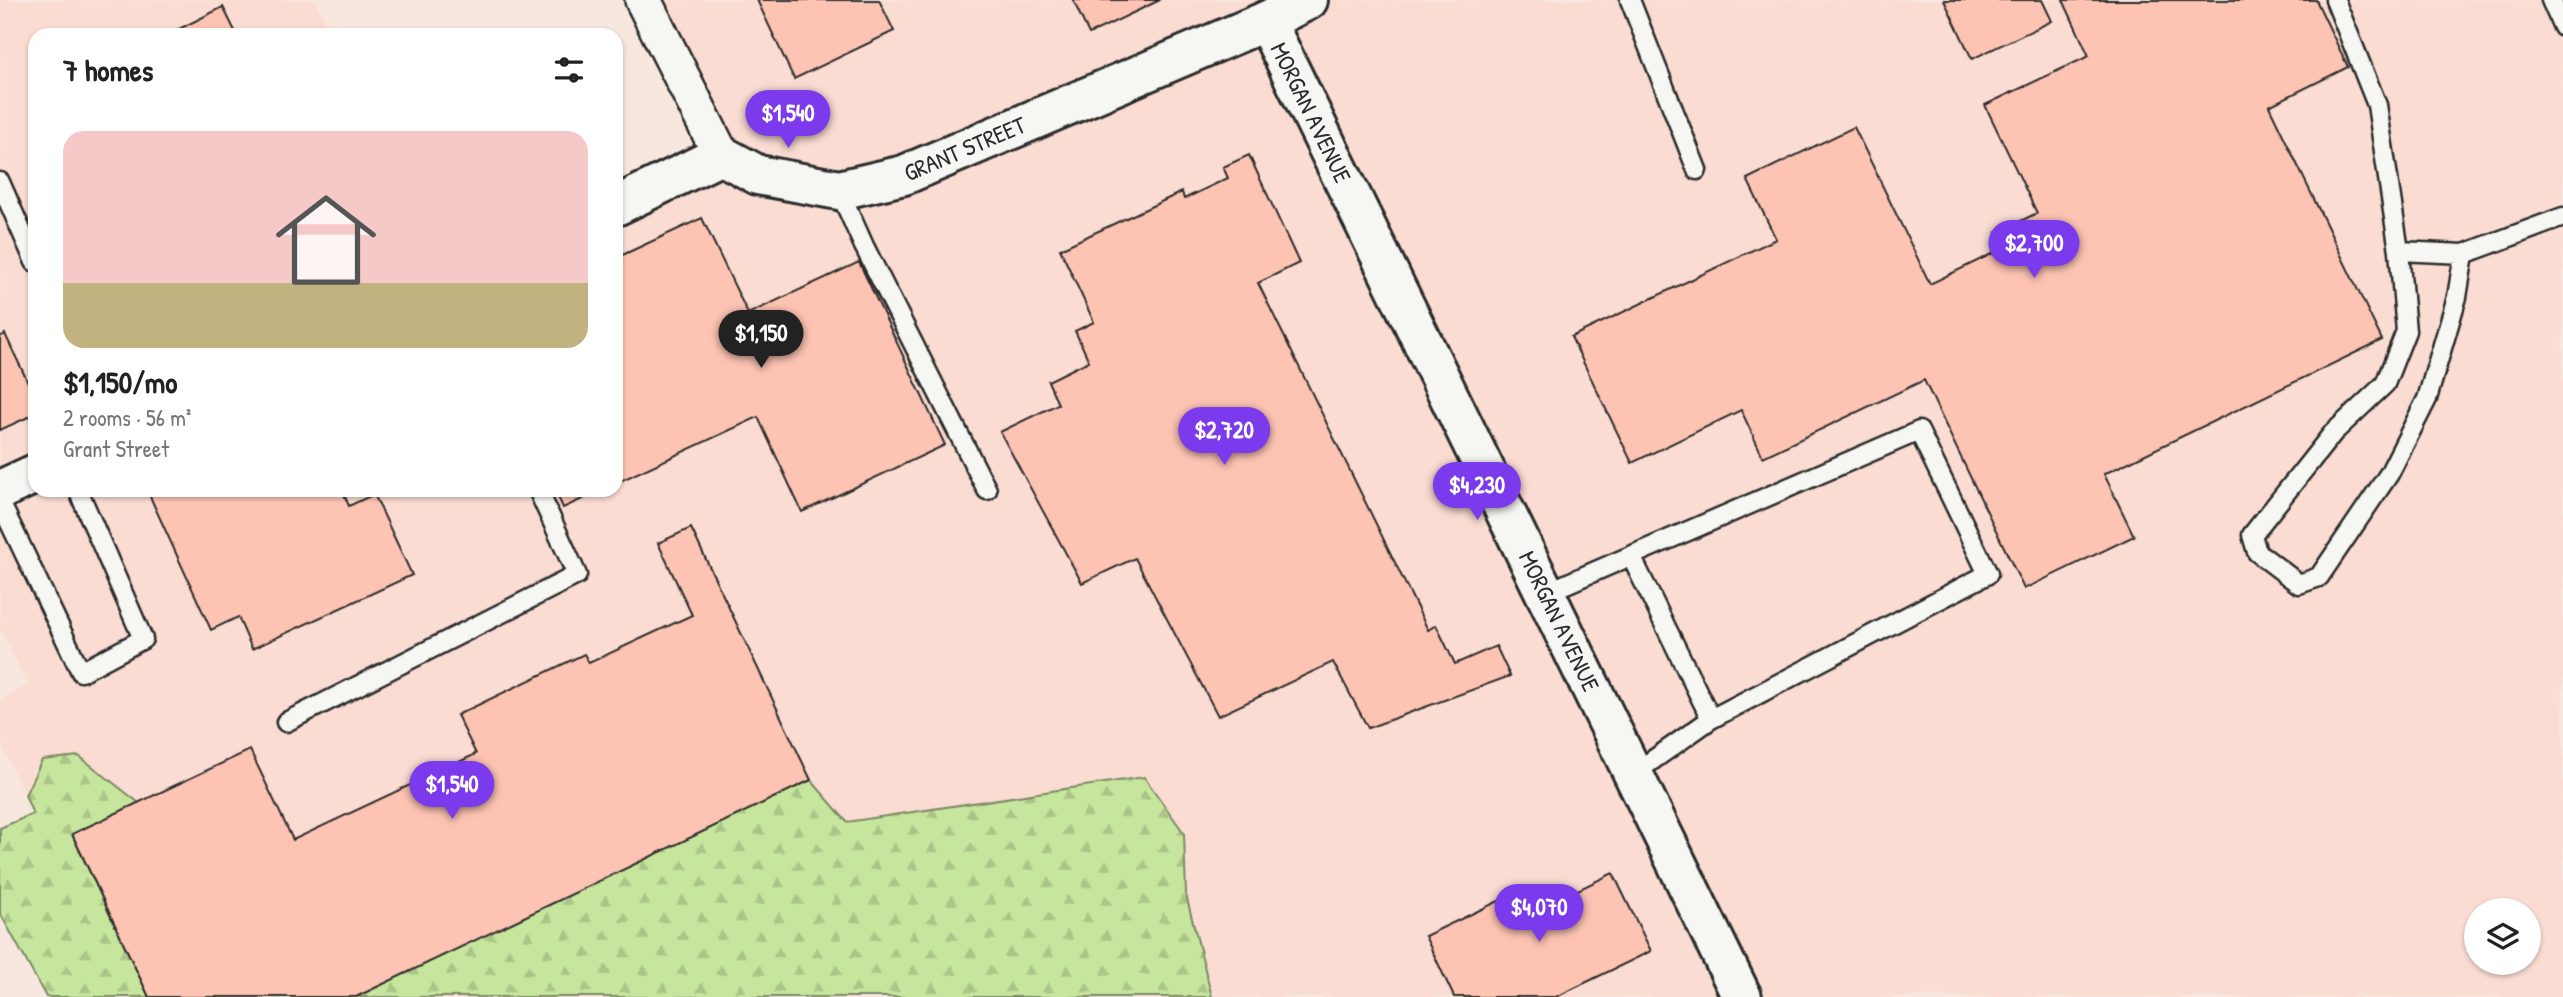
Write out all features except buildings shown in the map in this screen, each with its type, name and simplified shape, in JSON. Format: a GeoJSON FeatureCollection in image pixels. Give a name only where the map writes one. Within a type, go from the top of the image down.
{"type":"FeatureCollection","features":[{"type":"Feature","properties":{"kind":"street"},"geometry":{"type":"LineString","coordinates":[[623,203],[721,155],[643,0]]}},
{"type":"Feature","properties":{"kind":"street","name":"GRANT STREET"},"geometry":{"type":"LineString","coordinates":[[721,155],[758,175],[839,191],[904,174],[1266,21],[1308,0]]}},
{"type":"Feature","properties":{"kind":"street","name":"MORGAN AVENUE"},"geometry":{"type":"LineString","coordinates":[[1266,21],[1742,997]]}},
{"type":"Feature","properties":{"kind":"street"},"geometry":{"type":"LineString","coordinates":[[0,490],[28,477]]}},
{"type":"Feature","properties":{"kind":"lane"},"geometry":{"type":"LineString","coordinates":[[1630,0],[1697,170]]}},
{"type":"Feature","properties":{"kind":"lane"},"geometry":{"type":"LineString","coordinates":[[2335,0],[2377,105],[2399,251],[2406,331],[2385,384],[2333,433],[2252,536],[2257,552],[2299,584],[2319,577],[2389,474],[2427,399],[2457,297],[2464,254]]}},
{"type":"Feature","properties":{"kind":"lane"},"geometry":{"type":"LineString","coordinates":[[2551,0],[2563,27]]}},
{"type":"Feature","properties":{"kind":"lane"},"geometry":{"type":"LineString","coordinates":[[0,183],[28,246]]}},
{"type":"Feature","properties":{"kind":"lane"},"geometry":{"type":"LineString","coordinates":[[839,191],[986,490]]}},
{"type":"Feature","properties":{"kind":"lane"},"geometry":{"type":"LineString","coordinates":[[2399,251],[2464,254],[2563,217]]}},
{"type":"Feature","properties":{"kind":"lane"},"geometry":{"type":"LineString","coordinates":[[1545,593],[1919,431],[1988,574],[1711,719],[1633,774]]}},
{"type":"Feature","properties":{"kind":"lane"},"geometry":{"type":"LineString","coordinates":[[0,502],[81,672],[143,639],[81,497]]}},
{"type":"Feature","properties":{"kind":"lane"},"geometry":{"type":"LineString","coordinates":[[286,722],[577,575],[541,497]]}},
{"type":"Feature","properties":{"kind":"lane"},"geometry":{"type":"LineString","coordinates":[[1631,555],[1711,719]]}},
{"type":"Feature","properties":{"kind":"shaded area"},"geometry":{"type":"Polygon","coordinates":[[[0,0],[315,0],[328,28],[28,28],[28,497],[623,497],[623,203],[721,155],[643,0],[2563,0],[2563,997],[46,997],[0,913],[0,828],[33,814],[0,742],[0,700],[28,685],[0,628],[0,0]]]}},
{"type":"Feature","properties":{"kind":"green space"},"geometry":{"type":"Polygon","coordinates":[[[79,756],[139,803],[72,835],[149,997],[46,997],[0,913],[0,828],[33,814],[25,795],[42,760],[79,756]]]}},
{"type":"Feature","properties":{"kind":"green space"},"geometry":{"type":"Polygon","coordinates":[[[1144,777],[1184,833],[1186,895],[1212,997],[356,997],[811,780],[847,822],[1144,777]]]}}]}
